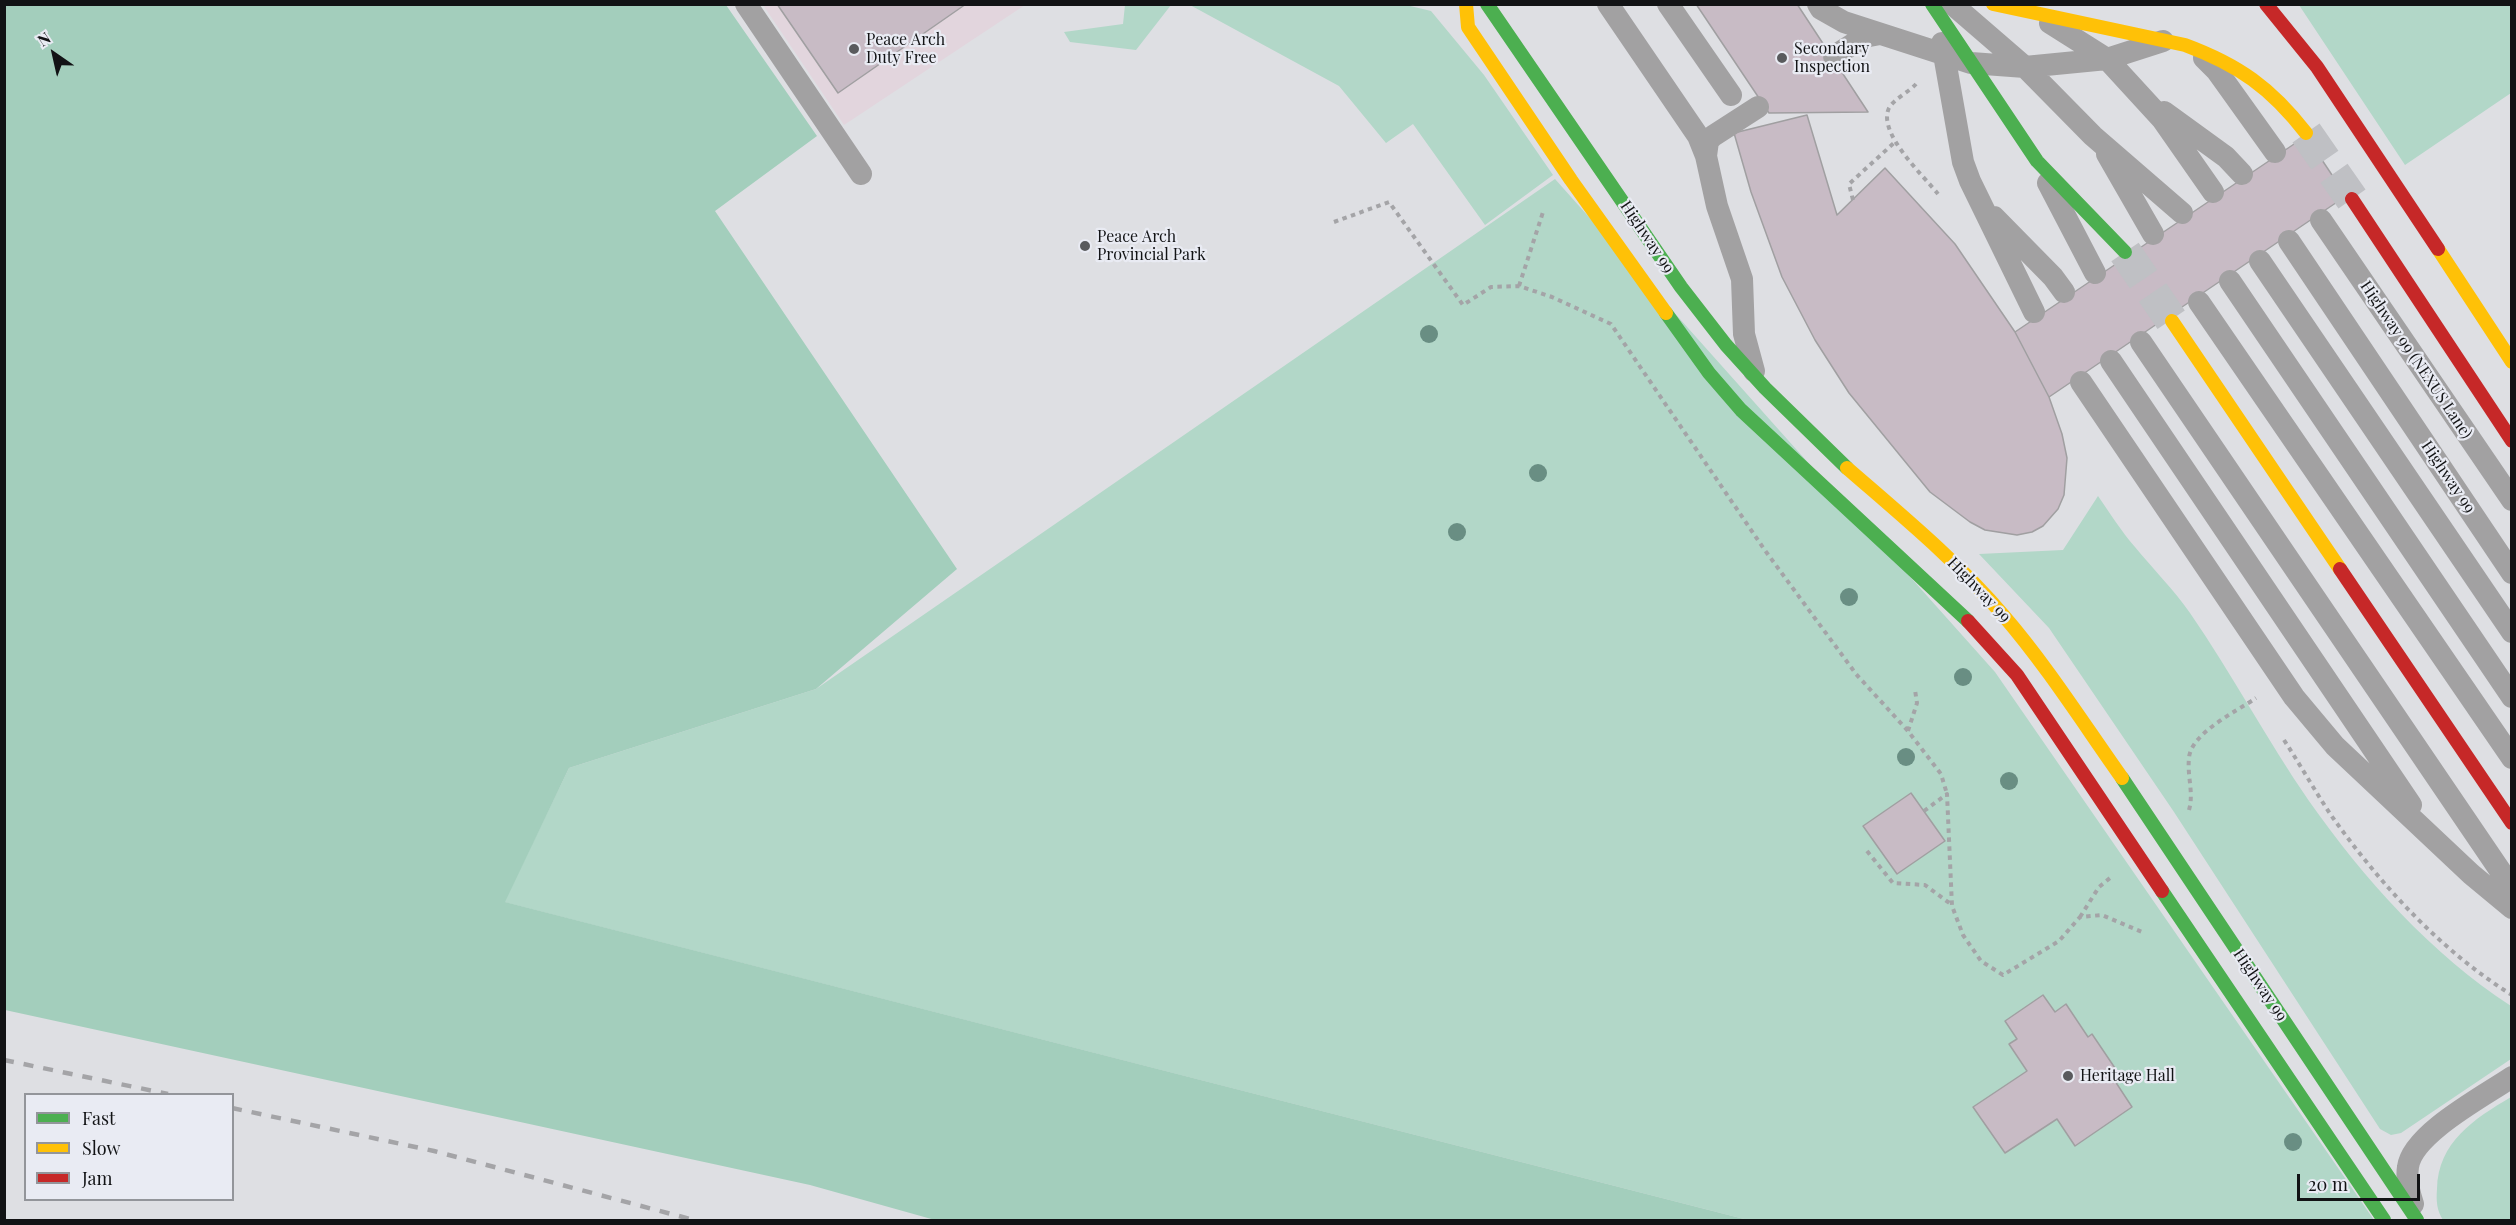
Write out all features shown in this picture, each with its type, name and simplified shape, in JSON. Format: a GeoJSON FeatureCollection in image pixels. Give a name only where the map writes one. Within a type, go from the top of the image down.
{"type":"FeatureCollection","features":[{"type":"Feature","properties":{"kind":"highway","name":"Highway 99"},"geometry":{"type":"LineString","coordinates":[[1487,4],[1681,287],[1726,345],[1765,388],[1832,454],[1957,566],[2004,615],[2037,656],[2149,817],[2419,1221]]}},
{"type":"Feature","properties":{"kind":"highway"},"geometry":{"type":"LineString","coordinates":[[1931,4],[2037,161],[2054,181],[2113,237],[2125,252]]}},
{"type":"Feature","properties":{"kind":"highway"},"geometry":{"type":"LineString","coordinates":[[1993,4],[2175,43],[2210,53],[2254,78],[2275,94],[2306,133]]}},
{"type":"Feature","properties":{"kind":"highway"},"geometry":{"type":"LineString","coordinates":[[2266,4],[2317,67],[2511,362]]}},
{"type":"Feature","properties":{"kind":"highway"},"geometry":{"type":"LineString","coordinates":[[1468,27],[1571,180],[1709,373],[1741,410],[1775,443],[1907,561],[1993,647],[2035,700],[2384,1221]]}},
{"type":"Feature","properties":{"kind":"highway"},"geometry":{"type":"LineString","coordinates":[[2352,199],[2511,441]]}},
{"type":"Feature","properties":{"kind":"highway"},"geometry":{"type":"LineString","coordinates":[[2172,321],[2511,823]]}},
{"type":"Feature","properties":{"kind":"lane"},"geometry":{"type":"LineString","coordinates":[[746,4],[861,174]]}},
{"type":"Feature","properties":{"kind":"lane"},"geometry":{"type":"LineString","coordinates":[[1608,4],[1698,136],[1706,156],[1717,206],[1742,279],[1746,346],[1754,372],[1765,388]]}},
{"type":"Feature","properties":{"kind":"lane"},"geometry":{"type":"LineString","coordinates":[[1668,4],[1731,95]]}},
{"type":"Feature","properties":{"kind":"lane"},"geometry":{"type":"LineString","coordinates":[[1818,4],[1821,9],[1844,22],[1971,63],[2025,67],[2107,59],[2175,43],[2198,53],[2217,72],[2275,152]]}},
{"type":"Feature","properties":{"kind":"lane"},"geometry":{"type":"LineString","coordinates":[[1931,4],[1944,54],[1963,162],[2034,312]]}},
{"type":"Feature","properties":{"kind":"lane"},"geometry":{"type":"LineString","coordinates":[[1952,4],[2025,67],[2093,136],[2182,213]]}},
{"type":"Feature","properties":{"kind":"lane"},"geometry":{"type":"LineString","coordinates":[[1456,5],[1468,27]]}},
{"type":"Feature","properties":{"kind":"lane"},"geometry":{"type":"LineString","coordinates":[[2036,15],[2107,59],[2162,119],[2213,192]]}},
{"type":"Feature","properties":{"kind":"lane"},"geometry":{"type":"LineString","coordinates":[[1834,56],[1864,37],[1880,33]]}},
{"type":"Feature","properties":{"kind":"lane"},"geometry":{"type":"LineString","coordinates":[[2145,99],[2226,157],[2242,174]]}},
{"type":"Feature","properties":{"kind":"lane"},"geometry":{"type":"LineString","coordinates":[[1706,156],[1708,141],[1713,136],[1758,106]]}},
{"type":"Feature","properties":{"kind":"lane"},"geometry":{"type":"LineString","coordinates":[[2093,136],[2106,154],[2152,234]]}},
{"type":"Feature","properties":{"kind":"lane"},"geometry":{"type":"LineString","coordinates":[[2037,161],[2095,273]]}},
{"type":"Feature","properties":{"kind":"lane"},"geometry":{"type":"LineString","coordinates":[[1978,197],[2064,292]]}},
{"type":"Feature","properties":{"kind":"lane","name":"Highway 99 (NEXUS Lane)"},"geometry":{"type":"LineString","coordinates":[[2321,220],[2511,500]]}},
{"type":"Feature","properties":{"kind":"lane","name":"Highway 99"},"geometry":{"type":"LineString","coordinates":[[2289,241],[2511,573]]}},
{"type":"Feature","properties":{"kind":"lane"},"geometry":{"type":"LineString","coordinates":[[2260,261],[2511,632]]}},
{"type":"Feature","properties":{"kind":"lane"},"geometry":{"type":"LineString","coordinates":[[2230,281],[2511,697]]}},
{"type":"Feature","properties":{"kind":"lane"},"geometry":{"type":"LineString","coordinates":[[2199,302],[2511,758]]}},
{"type":"Feature","properties":{"kind":"lane"},"geometry":{"type":"LineString","coordinates":[[2141,342],[2511,888]]}},
{"type":"Feature","properties":{"kind":"lane"},"geometry":{"type":"LineString","coordinates":[[2111,362],[2414,809],[2471,874]]}},
{"type":"Feature","properties":{"kind":"lane"},"geometry":{"type":"LineString","coordinates":[[2081,382],[2294,697],[2335,746],[2471,874],[2511,908]]}},
{"type":"Feature","properties":{"kind":"lane"},"geometry":{"type":"LineString","coordinates":[[2419,1221],[2413,1207],[2408,1180],[2409,1159],[2416,1147],[2424,1137],[2511,1077]]}},
{"type":"Feature","properties":{"kind":"path"},"geometry":{"type":"LineString","coordinates":[[1853,200],[1849,184],[1895,142]]}},
{"type":"Feature","properties":{"kind":"path"},"geometry":{"type":"LineString","coordinates":[[1334,222],[1389,202],[1462,305],[1491,287],[1519,286],[1552,297],[1611,324],[1778,568],[1856,674],[1908,731],[1941,774],[1947,794],[1952,906],[1963,935],[1981,961],[2003,975],[2059,940],[2080,917],[2099,887],[2117,871]]}},
{"type":"Feature","properties":{"kind":"path"},"geometry":{"type":"LineString","coordinates":[[1519,286],[1544,209],[1549,202]]}},
{"type":"Feature","properties":{"kind":"path"},"geometry":{"type":"LineString","coordinates":[[1908,731],[1917,703],[1915,690]]}},
{"type":"Feature","properties":{"kind":"path"},"geometry":{"type":"LineString","coordinates":[[2188,815],[2192,801],[2188,756],[2199,736],[2257,698],[2263,708]]}},
{"type":"Feature","properties":{"kind":"path"},"geometry":{"type":"LineString","coordinates":[[2282,737],[2333,817],[2365,860],[2434,936],[2511,995]]}},
{"type":"Feature","properties":{"kind":"path"},"geometry":{"type":"LineString","coordinates":[[1924,812],[1947,794]]}},
{"type":"Feature","properties":{"kind":"path"},"geometry":{"type":"LineString","coordinates":[[1867,851],[1893,883],[1925,885],[1952,906]]}},
{"type":"Feature","properties":{"kind":"path"},"geometry":{"type":"LineString","coordinates":[[2080,917],[2102,915],[2152,936],[2167,933],[2183,922]]}},
{"type":"Feature","properties":{"kind":"shaded area"},"geometry":{"type":"Polygon","coordinates":[[[763,5],[1025,5],[844,125],[763,5]]]}},
{"type":"Feature","properties":{"kind":"green space"},"geometry":{"type":"Polygon","coordinates":[[[5,4],[726,5],[817,136],[715,211],[957,569],[816,689],[569,768],[505,902],[1748,1220],[935,1220],[810,1185],[5,1010],[5,4]]]}},
{"type":"Feature","properties":{"kind":"green space"},"geometry":{"type":"Polygon","coordinates":[[[1402,4],[1431,11],[1484,75],[1553,175],[1485,225],[1413,124],[1386,143],[1339,86],[1190,5],[1402,4]]]}},
{"type":"Feature","properties":{"kind":"green space"},"geometry":{"type":"Polygon","coordinates":[[[1125,5],[1171,5],[1136,50],[1070,42],[1064,32],[1123,24],[1125,5]]]}},
{"type":"Feature","properties":{"kind":"green space"},"geometry":{"type":"Polygon","coordinates":[[[2299,5],[2511,5],[2511,93],[2405,165],[2299,5]]]}},
{"type":"Feature","properties":{"kind":"green space"},"geometry":{"type":"Polygon","coordinates":[[[1555,179],[1995,672],[2374,1220],[1748,1220],[504,902],[569,768],[816,689],[1555,179]]]}},
{"type":"Feature","properties":{"kind":"green space"},"geometry":{"type":"Polygon","coordinates":[[[2098,496],[2130,541],[2190,613],[2309,801],[2353,859],[2426,939],[2453,963],[2511,1006],[2511,1059],[2401,1133],[2391,1135],[2380,1129],[2174,812],[2049,628],[1979,554],[2063,550],[2098,496]]]}},
{"type":"Feature","properties":{"kind":"green space"},"geometry":{"type":"Polygon","coordinates":[[[2511,1097],[2511,1220],[2443,1220],[2437,1202],[2439,1172],[2451,1145],[2472,1123],[2511,1097]]]}},
{"type":"Feature","properties":{"kind":"building","name":"Peace Arch Duty Free"},"geometry":{"type":"Polygon","coordinates":[[[777,4],[966,4],[838,93],[777,4]]]}},
{"type":"Feature","properties":{"kind":"building","name":"Secondary Inspection"},"geometry":{"type":"Polygon","coordinates":[[[1696,4],[1797,4],[1868,112],[1769,113],[1696,4]]]}},
{"type":"Feature","properties":{"kind":"building"},"geometry":{"type":"Polygon","coordinates":[[[1807,115],[1837,215],[1885,168],[1955,244],[2015,332],[2049,397],[2062,434],[2067,458],[2064,495],[2058,509],[2043,526],[2032,532],[2017,535],[1985,530],[1970,522],[1930,492],[1849,393],[1815,340],[1782,277],[1751,192],[1734,133],[1807,115]]]}},
{"type":"Feature","properties":{"kind":"building"},"geometry":{"type":"Polygon","coordinates":[[[2306,136],[2346,196],[2049,397],[2015,332],[2306,136]]]}},
{"type":"Feature","properties":{"kind":"building"},"geometry":{"type":"Polygon","coordinates":[[[1911,793],[1945,841],[1897,874],[1863,826],[1911,793]]]}},
{"type":"Feature","properties":{"kind":"building","name":"Heritage Hall"},"geometry":{"type":"Polygon","coordinates":[[[2043,995],[2055,1012],[2066,1004],[2088,1037],[2092,1034],[2119,1074],[2113,1078],[2132,1107],[2075,1146],[2057,1119],[2005,1153],[1973,1107],[2027,1071],[2009,1044],[2017,1039],[2005,1021],[2043,995]]]}},
{"type":"Feature","properties":{"kind":"tunnel"},"geometry":{"type":"LineString","coordinates":[[2306,133],[2352,199]]}},
{"type":"Feature","properties":{"kind":"tunnel"},"geometry":{"type":"LineString","coordinates":[[2125,252],[2172,321]]}},
{"type":"Feature","properties":{"kind":"railway"},"geometry":{"type":"LineString","coordinates":[[4,1060],[163,1093]]}},
{"type":"Feature","properties":{"kind":"railway"},"geometry":{"type":"LineString","coordinates":[[234,1108],[434,1151],[694,1220]]}},
{"type":"Feature","properties":{"kind":"traffic: fast"},"geometry":{"type":"LineString","coordinates":[[1487,4],[1681,287],[1726,345],[1765,388],[1847,468]]}},
{"type":"Feature","properties":{"kind":"traffic: fast"},"geometry":{"type":"LineString","coordinates":[[1932,4],[2037,161],[2125,252]]}},
{"type":"Feature","properties":{"kind":"traffic: fast"},"geometry":{"type":"LineString","coordinates":[[1666,313],[1709,373],[1741,410],[1968,621]]}},
{"type":"Feature","properties":{"kind":"traffic: fast"},"geometry":{"type":"LineString","coordinates":[[2122,778],[2417,1220]]}},
{"type":"Feature","properties":{"kind":"traffic: fast"},"geometry":{"type":"LineString","coordinates":[[2162,891],[2384,1220]]}},
{"type":"Feature","properties":{"kind":"traffic: slow"},"geometry":{"type":"LineString","coordinates":[[1466,4],[1468,27],[1571,180],[1666,313]]}},
{"type":"Feature","properties":{"kind":"traffic: slow"},"geometry":{"type":"LineString","coordinates":[[1993,4],[2185,45],[2222,61],[2253,80],[2280,103],[2306,133]]}},
{"type":"Feature","properties":{"kind":"traffic: slow"},"geometry":{"type":"LineString","coordinates":[[2438,249],[2512,362]]}},
{"type":"Feature","properties":{"kind":"traffic: slow"},"geometry":{"type":"LineString","coordinates":[[2172,321],[2340,569]]}},
{"type":"Feature","properties":{"kind":"traffic: slow"},"geometry":{"type":"LineString","coordinates":[[1847,468],[1948,557],[2003,615],[2050,674],[2122,778]]}},
{"type":"Feature","properties":{"kind":"traffic: jam"},"geometry":{"type":"LineString","coordinates":[[2266,4],[2317,67],[2438,249]]}},
{"type":"Feature","properties":{"kind":"traffic: jam"},"geometry":{"type":"LineString","coordinates":[[2352,199],[2512,441]]}},
{"type":"Feature","properties":{"kind":"traffic: jam"},"geometry":{"type":"LineString","coordinates":[[2340,569],[2512,823]]}},
{"type":"Feature","properties":{"kind":"traffic: jam"},"geometry":{"type":"LineString","coordinates":[[1968,621],[2017,675],[2162,891]]}},
{"type":"Feature","properties":{"kind":"place","name":"Peace Arch Duty Free"},"geometry":{"type":"Point","coordinates":[854,49]}},
{"type":"Feature","properties":{"kind":"place","name":"Secondary Inspection"},"geometry":{"type":"Point","coordinates":[1782,58]}},
{"type":"Feature","properties":{"kind":"place","name":"Peace Arch Provincial Park"},"geometry":{"type":"Point","coordinates":[1085,246]}},
{"type":"Feature","properties":{"kind":"place","name":"Heritage Hall"},"geometry":{"type":"Point","coordinates":[2068,1076]}}]}
